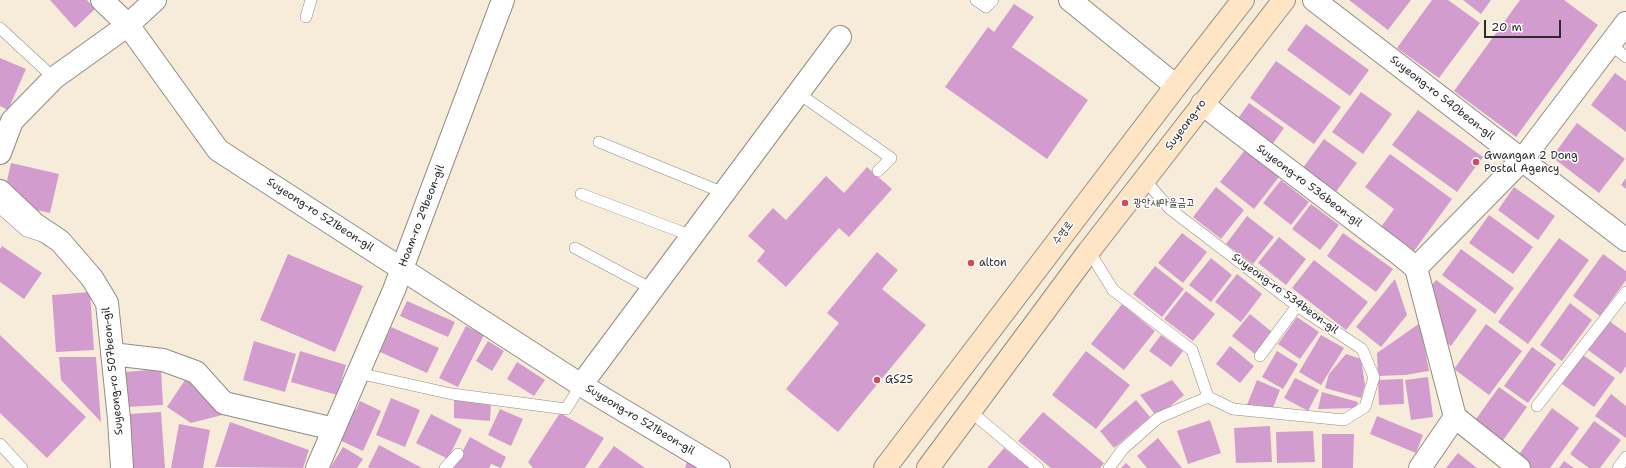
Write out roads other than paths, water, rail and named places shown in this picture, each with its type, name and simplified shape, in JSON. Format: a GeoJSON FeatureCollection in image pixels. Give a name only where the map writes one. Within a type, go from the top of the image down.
{"type":"FeatureCollection","features":[{"type":"Feature","properties":{"kind":"main road","name":"수영로"},"geometry":{"type":"LineString","coordinates":[[885,468],[1243,0]]}},
{"type":"Feature","properties":{"kind":"main road","name":"Suyeong-ro"},"geometry":{"type":"LineString","coordinates":[[928,468],[1089,251],[1284,0]]}},
{"type":"Feature","properties":{"kind":"street","name":"Suyeong-ro 521beon-gil"},"geometry":{"type":"LineString","coordinates":[[102,0],[128,25],[218,150],[581,385],[719,468]]}},
{"type":"Feature","properties":{"kind":"street"},"geometry":{"type":"LineString","coordinates":[[0,153],[6,118],[54,78],[128,25],[155,0]]}},
{"type":"Feature","properties":{"kind":"street","name":"Hoam-ro 29beon-gil"},"geometry":{"type":"LineString","coordinates":[[318,468],[402,268],[503,0]]}},
{"type":"Feature","properties":{"kind":"street"},"geometry":{"type":"LineString","coordinates":[[1070,0],[1176,86]]}},
{"type":"Feature","properties":{"kind":"street","name":"Suyeong-ro 540beon-gil"},"geometry":{"type":"LineString","coordinates":[[1314,0],[1626,240]]}},
{"type":"Feature","properties":{"kind":"street"},"geometry":{"type":"LineString","coordinates":[[1519,468],[1455,417],[1416,268],[1522,160],[1618,50],[1626,23]]}},
{"type":"Feature","properties":{"kind":"street"},"geometry":{"type":"LineString","coordinates":[[581,385],[840,37]]}},
{"type":"Feature","properties":{"kind":"street","name":"Suyeong-ro 536beon-gil"},"geometry":{"type":"LineString","coordinates":[[1202,104],[1416,268]]}},
{"type":"Feature","properties":{"kind":"street","name":"Suyeong-ro 507beon-gil"},"geometry":{"type":"LineString","coordinates":[[0,191],[36,225],[60,241],[92,278],[106,303],[120,419],[122,468]]}},
{"type":"Feature","properties":{"kind":"street"},"geometry":{"type":"LineString","coordinates":[[112,354],[163,360],[196,372],[224,403],[334,429]]}},
{"type":"Feature","properties":{"kind":"street"},"geometry":{"type":"LineString","coordinates":[[1420,468],[1455,417]]}},
{"type":"Feature","properties":{"kind":"lane"},"geometry":{"type":"LineString","coordinates":[[306,17],[311,0]]}},
{"type":"Feature","properties":{"kind":"lane"},"geometry":{"type":"LineString","coordinates":[[976,0],[986,7],[993,0]]}},
{"type":"Feature","properties":{"kind":"lane"},"geometry":{"type":"LineString","coordinates":[[0,28],[54,78]]}},
{"type":"Feature","properties":{"kind":"lane"},"geometry":{"type":"LineString","coordinates":[[798,93],[891,158],[878,171]]}},
{"type":"Feature","properties":{"kind":"lane"},"geometry":{"type":"LineString","coordinates":[[599,142],[724,193]]}},
{"type":"Feature","properties":{"kind":"lane","name":"Suyeong-ro 534beon-gil"},"geometry":{"type":"LineString","coordinates":[[1145,180],[1170,209],[1297,306],[1362,349],[1374,377],[1365,407],[1344,420],[1233,409],[1208,397]]}},
{"type":"Feature","properties":{"kind":"lane"},"geometry":{"type":"LineString","coordinates":[[581,194],[692,236]]}},
{"type":"Feature","properties":{"kind":"lane"},"geometry":{"type":"LineString","coordinates":[[0,208],[26,231],[60,241]]}},
{"type":"Feature","properties":{"kind":"lane"},"geometry":{"type":"LineString","coordinates":[[575,248],[652,289]]}},
{"type":"Feature","properties":{"kind":"lane"},"geometry":{"type":"LineString","coordinates":[[1089,251],[1113,290],[1192,350],[1208,397],[1158,418],[1123,449],[1109,468]]}},
{"type":"Feature","properties":{"kind":"lane"},"geometry":{"type":"LineString","coordinates":[[1537,406],[1626,292]]}},
{"type":"Feature","properties":{"kind":"lane"},"geometry":{"type":"LineString","coordinates":[[1260,356],[1297,306]]}},
{"type":"Feature","properties":{"kind":"lane","name":"Suyeong-ro 521beon-gil"},"geometry":{"type":"LineString","coordinates":[[358,374],[452,394],[566,409],[581,385]]}},
{"type":"Feature","properties":{"kind":"lane"},"geometry":{"type":"LineString","coordinates":[[970,411],[1038,468]]}},
{"type":"Feature","properties":{"kind":"lane"},"geometry":{"type":"LineString","coordinates":[[0,444],[22,468]]}},
{"type":"Feature","properties":{"kind":"lane"},"geometry":{"type":"LineString","coordinates":[[445,468],[458,454]]}},
{"type":"Feature","properties":{"kind":"lane"},"geometry":{"type":"LineString","coordinates":[[1618,468],[1626,457]]}},
{"type":"Feature","properties":{"kind":"place","name":"Gwangan 2 Dong Postal Agency"},"geometry":{"type":"Point","coordinates":[1476,162]}},
{"type":"Feature","properties":{"kind":"place","name":"광안새마을금고"},"geometry":{"type":"Point","coordinates":[1125,203]}},
{"type":"Feature","properties":{"kind":"place","name":"alton"},"geometry":{"type":"Point","coordinates":[971,263]}},
{"type":"Feature","properties":{"kind":"place","name":"GS25"},"geometry":{"type":"Point","coordinates":[877,380]}}]}
